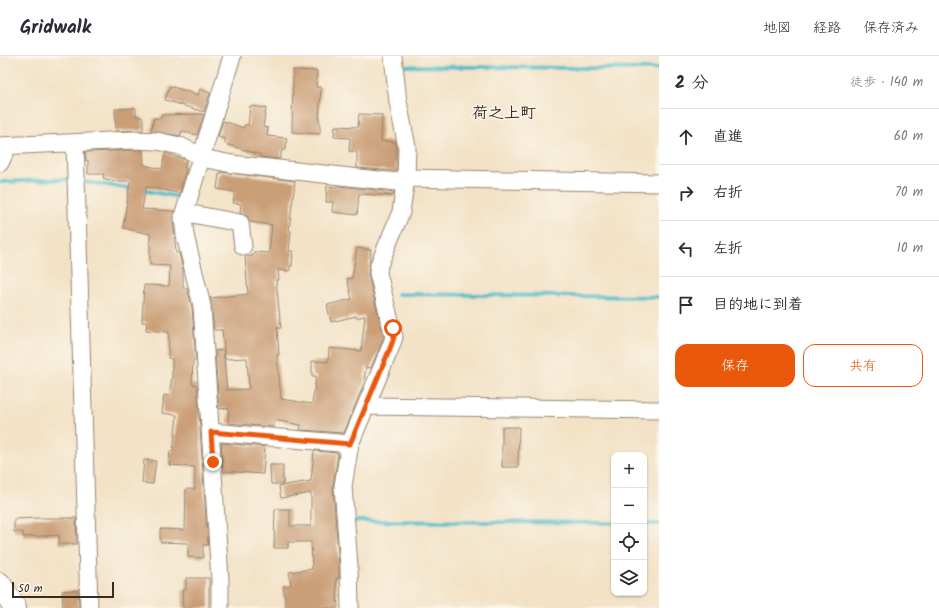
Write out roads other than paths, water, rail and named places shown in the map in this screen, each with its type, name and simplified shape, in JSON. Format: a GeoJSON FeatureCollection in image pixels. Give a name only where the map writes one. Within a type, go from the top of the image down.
{"type":"FeatureCollection","features":[{"type":"Feature","properties":{"kind":"main road"},"geometry":{"type":"LineString","coordinates":[[0,584],[15,608]]}},
{"type":"Feature","properties":{"kind":"street"},"geometry":{"type":"LineString","coordinates":[[220,608],[220,579],[202,306],[184,235],[183,217],[200,156],[232,56]]}},
{"type":"Feature","properties":{"kind":"street"},"geometry":{"type":"LineString","coordinates":[[350,608],[349,566],[343,486],[350,444],[367,406],[394,337],[378,273],[379,265],[401,212],[406,178],[408,147],[398,102],[393,56]]}},
{"type":"Feature","properties":{"kind":"street"},"geometry":{"type":"LineString","coordinates":[[0,163],[4,146],[133,140],[157,141],[180,146],[200,156],[232,164],[396,182],[406,178],[659,182]]}},
{"type":"Feature","properties":{"kind":"street"},"geometry":{"type":"LineString","coordinates":[[75,143],[89,608]]}},
{"type":"Feature","properties":{"kind":"street"},"geometry":{"type":"LineString","coordinates":[[183,217],[192,214],[240,223],[243,246]]}},
{"type":"Feature","properties":{"kind":"street"},"geometry":{"type":"LineString","coordinates":[[367,406],[659,410]]}},
{"type":"Feature","properties":{"kind":"street"},"geometry":{"type":"LineString","coordinates":[[211,432],[350,444]]}},
{"type":"Feature","properties":{"kind":"waterway"},"geometry":{"type":"LineString","coordinates":[[404,66],[659,69]]}},
{"type":"Feature","properties":{"kind":"waterway"},"geometry":{"type":"LineString","coordinates":[[0,182],[70,179]]}},
{"type":"Feature","properties":{"kind":"waterway"},"geometry":{"type":"LineString","coordinates":[[86,182],[134,189]]}},
{"type":"Feature","properties":{"kind":"waterway"},"geometry":{"type":"LineString","coordinates":[[141,190],[180,197]]}},
{"type":"Feature","properties":{"kind":"waterway"},"geometry":{"type":"LineString","coordinates":[[398,294],[659,297]]}},
{"type":"Feature","properties":{"kind":"waterway"},"geometry":{"type":"LineString","coordinates":[[355,521],[611,523]]}},
{"type":"Feature","properties":{"kind":"waterway"},"geometry":{"type":"LineString","coordinates":[[647,524],[659,524]]}},
{"type":"Feature","properties":{"kind":"district","name":"荷之上町"},"geometry":{"type":"Point","coordinates":[504,113]}}]}
